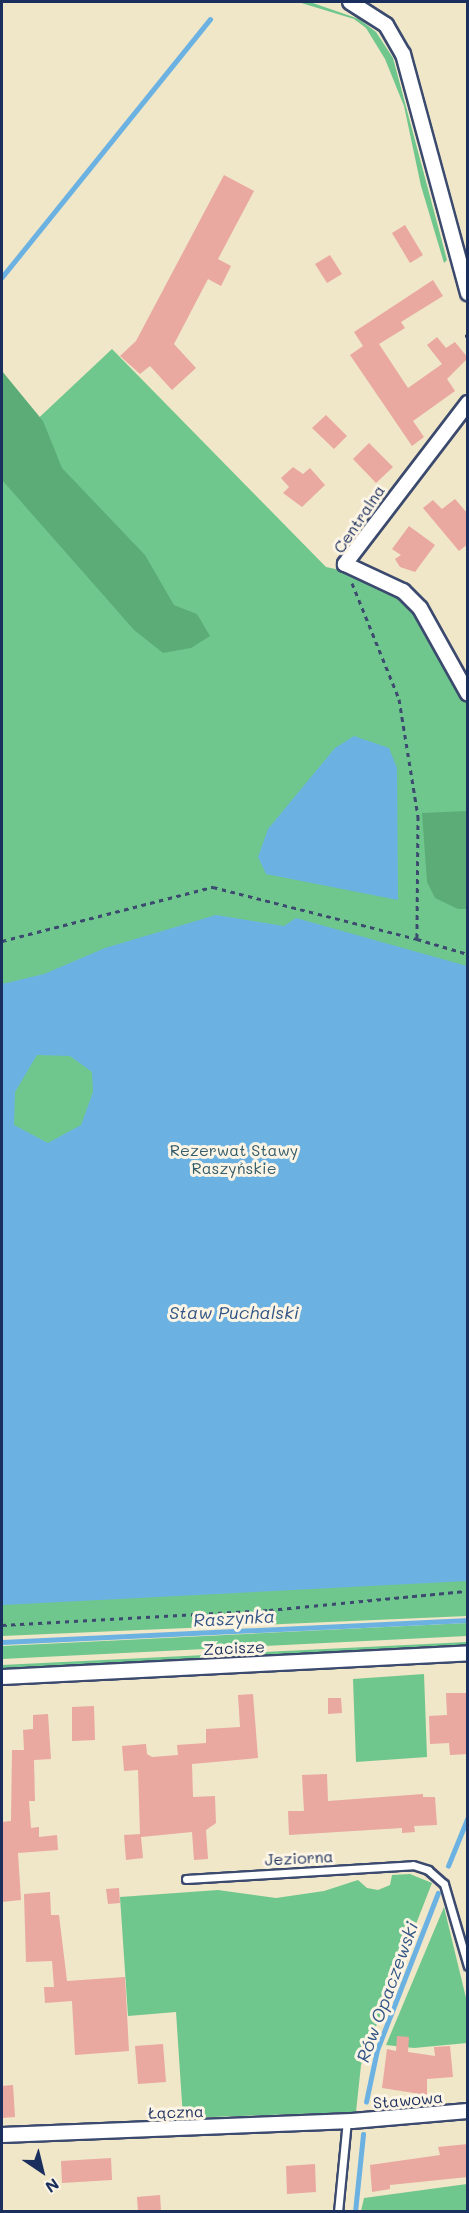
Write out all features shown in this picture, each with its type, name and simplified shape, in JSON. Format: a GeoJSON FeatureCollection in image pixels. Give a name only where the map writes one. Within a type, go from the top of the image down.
{"type":"FeatureCollection","features":[{"type":"Feature","properties":{"kind":"street"},"geometry":{"type":"LineString","coordinates":[[350,2],[386,25],[403,54],[468,293]]}},
{"type":"Feature","properties":{"kind":"street","name":"Centralna"},"geometry":{"type":"LineString","coordinates":[[468,403],[345,564],[403,591],[420,608],[468,694]]}},
{"type":"Feature","properties":{"kind":"street","name":"Zacisze"},"geometry":{"type":"LineString","coordinates":[[2,1677],[468,1653]]}},
{"type":"Feature","properties":{"kind":"street","name":"Stawowa"},"geometry":{"type":"LineString","coordinates":[[350,2121],[468,2111]]}},
{"type":"Feature","properties":{"kind":"street","name":"Łączna"},"geometry":{"type":"LineString","coordinates":[[2,2135],[350,2121]]}},
{"type":"Feature","properties":{"kind":"lane","name":"Jeziorna"},"geometry":{"type":"LineString","coordinates":[[186,1879],[413,1865],[428,1870],[444,1884],[468,1966]]}},
{"type":"Feature","properties":{"kind":"lane"},"geometry":{"type":"LineString","coordinates":[[338,2211],[350,2121]]}},
{"type":"Feature","properties":{"kind":"path"},"geometry":{"type":"LineString","coordinates":[[345,564],[399,699],[418,816],[417,939]]}},
{"type":"Feature","properties":{"kind":"path"},"geometry":{"type":"LineString","coordinates":[[2,941],[213,887],[468,954]]}},
{"type":"Feature","properties":{"kind":"path"},"geometry":{"type":"LineString","coordinates":[[2,1625],[269,1610],[468,1591]]}},
{"type":"Feature","properties":{"kind":"green space"},"geometry":{"type":"Polygon","coordinates":[[[298,2],[310,2],[359,19],[376,32],[393,58],[447,260],[444,263],[421,186],[404,106],[385,59],[366,28],[354,19],[298,2]]]}},
{"type":"Feature","properties":{"kind":"green space","name":"Rezerwat Stawy Raszyńskie"},"geometry":{"type":"Polygon","coordinates":[[[112,349],[326,567],[393,581],[414,600],[467,703],[467,1616],[2,1636],[2,431],[12,443],[112,349]]]}},
{"type":"Feature","properties":{"kind":"green space"},"geometry":{"type":"Polygon","coordinates":[[[2,371],[43,421],[62,468],[145,555],[174,605],[197,614],[210,636],[191,648],[163,653],[134,630],[2,480],[2,371]]]}},
{"type":"Feature","properties":{"kind":"green space"},"geometry":{"type":"Polygon","coordinates":[[[467,811],[467,909],[458,909],[435,898],[427,882],[422,813],[467,811]]]}},
{"type":"Feature","properties":{"kind":"green space"},"geometry":{"type":"Polygon","coordinates":[[[467,1623],[467,1636],[2,1659],[2,1646],[467,1623]]]}},
{"type":"Feature","properties":{"kind":"green space"},"geometry":{"type":"Polygon","coordinates":[[[467,1642],[467,1646],[2,1669],[2,1665],[467,1642]]]}},
{"type":"Feature","properties":{"kind":"green space"},"geometry":{"type":"Polygon","coordinates":[[[424,1674],[427,1757],[356,1762],[353,1679],[424,1674]]]}},
{"type":"Feature","properties":{"kind":"green space"},"geometry":{"type":"Polygon","coordinates":[[[410,1874],[432,1883],[361,2065],[356,2112],[183,2118],[176,2012],[128,2016],[120,1897],[218,1890],[276,1898],[324,1891],[358,1880],[367,1888],[378,1890],[390,1885],[392,1875],[410,1874]]]}},
{"type":"Feature","properties":{"kind":"green space"},"geometry":{"type":"Polygon","coordinates":[[[444,1907],[467,2002],[467,2043],[414,2048],[386,2045],[444,1907]]]}},
{"type":"Feature","properties":{"kind":"green space"},"geometry":{"type":"Polygon","coordinates":[[[467,2184],[467,2211],[361,2211],[364,2198],[467,2184]]]}},
{"type":"Feature","properties":{"kind":"water"},"geometry":{"type":"Polygon","coordinates":[[[354,736],[389,748],[397,768],[398,900],[266,874],[258,857],[268,829],[335,748],[354,736]]]}},
{"type":"Feature","properties":{"kind":"water","name":"Staw Puchalski"},"geometry":{"type":"Polygon","coordinates":[[[216,915],[284,926],[296,918],[467,966],[467,1581],[2,1605],[2,984],[44,974],[105,948],[216,915]],[[37,1055],[15,1092],[14,1125],[48,1143],[81,1125],[93,1092],[92,1072],[70,1056],[37,1055]]]}},
{"type":"Feature","properties":{"kind":"building"},"geometry":{"type":"Polygon","coordinates":[[[224,175],[254,191],[218,259],[231,266],[221,286],[208,279],[174,344],[196,368],[172,390],[150,366],[140,374],[120,356],[136,341],[224,175]]]}},
{"type":"Feature","properties":{"kind":"building"},"geometry":{"type":"Polygon","coordinates":[[[405,225],[423,255],[410,263],[392,233],[405,225]]]}},
{"type":"Feature","properties":{"kind":"building"},"geometry":{"type":"Polygon","coordinates":[[[330,255],[342,274],[327,283],[315,264],[330,255]]]}},
{"type":"Feature","properties":{"kind":"building"},"geometry":{"type":"Polygon","coordinates":[[[433,280],[443,296],[401,322],[405,328],[379,344],[408,388],[442,364],[427,345],[437,337],[446,348],[455,342],[468,358],[447,379],[455,391],[413,421],[424,437],[412,446],[350,355],[363,346],[354,332],[433,280]]]}},
{"type":"Feature","properties":{"kind":"building"},"geometry":{"type":"Polygon","coordinates":[[[326,415],[347,436],[334,449],[312,428],[326,415]]]}},
{"type":"Feature","properties":{"kind":"building"},"geometry":{"type":"Polygon","coordinates":[[[369,443],[393,467],[376,483],[353,459],[369,443]]]}},
{"type":"Feature","properties":{"kind":"building"},"geometry":{"type":"Polygon","coordinates":[[[293,467],[303,474],[310,468],[325,485],[302,507],[283,493],[289,487],[281,478],[293,467]]]}},
{"type":"Feature","properties":{"kind":"building"},"geometry":{"type":"Polygon","coordinates":[[[455,499],[468,514],[468,544],[459,551],[423,508],[433,500],[442,509],[455,499]]]}},
{"type":"Feature","properties":{"kind":"building"},"geometry":{"type":"Polygon","coordinates":[[[409,526],[435,545],[415,572],[400,567],[395,559],[401,555],[392,549],[409,526]]]}},
{"type":"Feature","properties":{"kind":"building"},"geometry":{"type":"Polygon","coordinates":[[[446,1693],[468,1693],[468,1754],[450,1755],[449,1743],[430,1744],[429,1716],[447,1715],[446,1693]]]}},
{"type":"Feature","properties":{"kind":"building"},"geometry":{"type":"Polygon","coordinates":[[[253,1694],[258,1758],[192,1764],[193,1797],[215,1796],[216,1823],[206,1830],[208,1859],[194,1860],[192,1832],[141,1837],[143,1858],[126,1860],[124,1835],[140,1834],[138,1770],[124,1771],[122,1746],[146,1744],[147,1754],[152,1757],[178,1755],[177,1745],[206,1743],[206,1729],[240,1727],[238,1695],[253,1694]]]}},
{"type":"Feature","properties":{"kind":"building"},"geometry":{"type":"Polygon","coordinates":[[[328,1698],[341,1698],[342,1713],[328,1714],[328,1698]]]}},
{"type":"Feature","properties":{"kind":"building"},"geometry":{"type":"Polygon","coordinates":[[[94,1706],[95,1740],[72,1741],[72,1707],[94,1706]]]}},
{"type":"Feature","properties":{"kind":"building"},"geometry":{"type":"Polygon","coordinates":[[[48,1714],[51,1759],[34,1760],[35,1801],[29,1801],[31,1828],[39,1827],[39,1837],[57,1835],[58,1850],[18,1853],[21,1900],[2,1902],[2,1822],[11,1821],[12,1750],[24,1750],[23,1730],[33,1729],[33,1715],[48,1714]]]}},
{"type":"Feature","properties":{"kind":"building"},"geometry":{"type":"Polygon","coordinates":[[[327,1774],[328,1801],[423,1794],[423,1797],[435,1797],[437,1825],[414,1826],[415,1832],[402,1833],[402,1828],[289,1835],[288,1811],[304,1811],[302,1775],[327,1774]]]}},
{"type":"Feature","properties":{"kind":"building"},"geometry":{"type":"Polygon","coordinates":[[[119,1888],[120,1903],[108,1904],[106,1889],[119,1888]]]}},
{"type":"Feature","properties":{"kind":"building"},"geometry":{"type":"Polygon","coordinates":[[[50,1892],[51,1915],[59,1915],[67,1981],[125,1977],[129,2051],[75,2055],[72,2001],[45,2003],[44,1987],[54,1987],[52,1961],[26,1962],[24,1894],[50,1892]]]}},
{"type":"Feature","properties":{"kind":"building"},"geometry":{"type":"Polygon","coordinates":[[[397,2036],[409,2037],[408,2052],[435,2056],[434,2047],[450,2046],[453,2077],[427,2079],[427,2095],[382,2088],[387,2049],[396,2051],[397,2036]]]}},
{"type":"Feature","properties":{"kind":"building"},"geometry":{"type":"Polygon","coordinates":[[[163,2044],[166,2082],[138,2084],[135,2046],[163,2044]]]}},
{"type":"Feature","properties":{"kind":"building"},"geometry":{"type":"Polygon","coordinates":[[[13,2085],[15,2117],[2,2118],[2,2086],[13,2085]]]}},
{"type":"Feature","properties":{"kind":"building"},"geometry":{"type":"Polygon","coordinates":[[[468,2144],[468,2177],[390,2185],[390,2189],[372,2192],[370,2165],[440,2155],[438,2147],[468,2144]]]}},
{"type":"Feature","properties":{"kind":"building"},"geometry":{"type":"Polygon","coordinates":[[[111,2158],[112,2180],[62,2183],[61,2161],[111,2158]]]}},
{"type":"Feature","properties":{"kind":"building"},"geometry":{"type":"Polygon","coordinates":[[[315,2164],[316,2192],[287,2194],[286,2166],[315,2164]]]}},
{"type":"Feature","properties":{"kind":"building"},"geometry":{"type":"Polygon","coordinates":[[[160,2195],[161,2211],[138,2211],[137,2197],[160,2195]]]}},
{"type":"Feature","properties":{"kind":"waterway"},"geometry":{"type":"LineString","coordinates":[[2,277],[210,19]]}},
{"type":"Feature","properties":{"kind":"waterway","name":"Raszynka"},"geometry":{"type":"LineString","coordinates":[[2,1642],[468,1620]]}},
{"type":"Feature","properties":{"kind":"waterway","name":"Rów Opaczewski"},"geometry":{"type":"LineString","coordinates":[[448,1866],[468,1817]]}},
{"type":"Feature","properties":{"kind":"waterway","name":"Rów Opaczewski"},"geometry":{"type":"LineString","coordinates":[[366,2102],[377,2050],[438,1893]]}},
{"type":"Feature","properties":{"kind":"waterway","name":"Rów Opaczewski"},"geometry":{"type":"LineString","coordinates":[[355,2212],[363,2134]]}}]}
